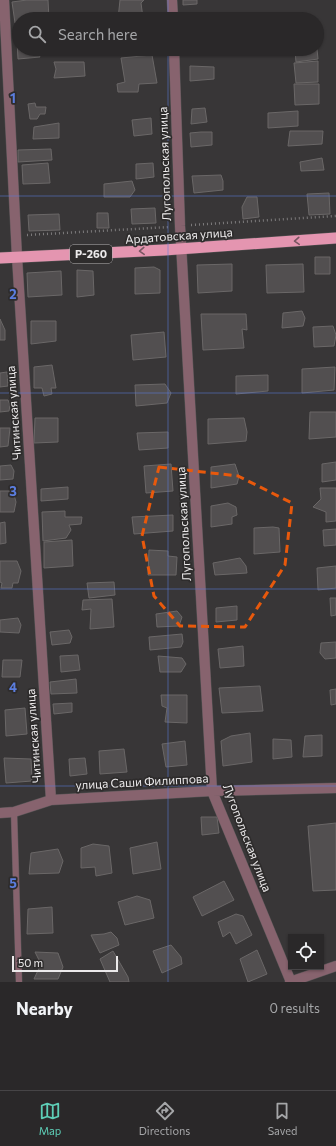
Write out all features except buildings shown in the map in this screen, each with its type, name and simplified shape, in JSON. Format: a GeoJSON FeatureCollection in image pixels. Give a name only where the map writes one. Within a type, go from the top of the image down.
{"type":"FeatureCollection","features":[{"type":"Feature","properties":{"kind":"highway","name":"Ардатовская улица"},"geometry":{"type":"LineString","coordinates":[[0,258],[181,249],[336,238]]}},
{"type":"Feature","properties":{"kind":"street","name":"Читинская улица"},"geometry":{"type":"LineString","coordinates":[[4,0],[17,257],[51,800]]}},
{"type":"Feature","properties":{"kind":"street"},"geometry":{"type":"LineString","coordinates":[[172,0],[173,12]]}},
{"type":"Feature","properties":{"kind":"street","name":"Лугопольская улица"},"geometry":{"type":"LineString","coordinates":[[174,56],[181,249],[212,791],[290,982]]}},
{"type":"Feature","properties":{"kind":"street","name":"улица Саши Филиппова"},"geometry":{"type":"LineString","coordinates":[[0,813],[14,812],[51,800],[212,791],[336,788]]}},
{"type":"Feature","properties":{"kind":"street"},"geometry":{"type":"LineString","coordinates":[[290,982],[336,966]]}},
{"type":"Feature","properties":{"kind":"lane"},"geometry":{"type":"LineString","coordinates":[[14,812],[19,982]]}},
{"type":"Feature","properties":{"kind":"highlighted area"},"geometry":{"type":"Polygon","coordinates":[[[159,467],[238,476],[292,503],[285,565],[245,627],[180,626],[154,596],[142,536],[159,467]]]}}]}
